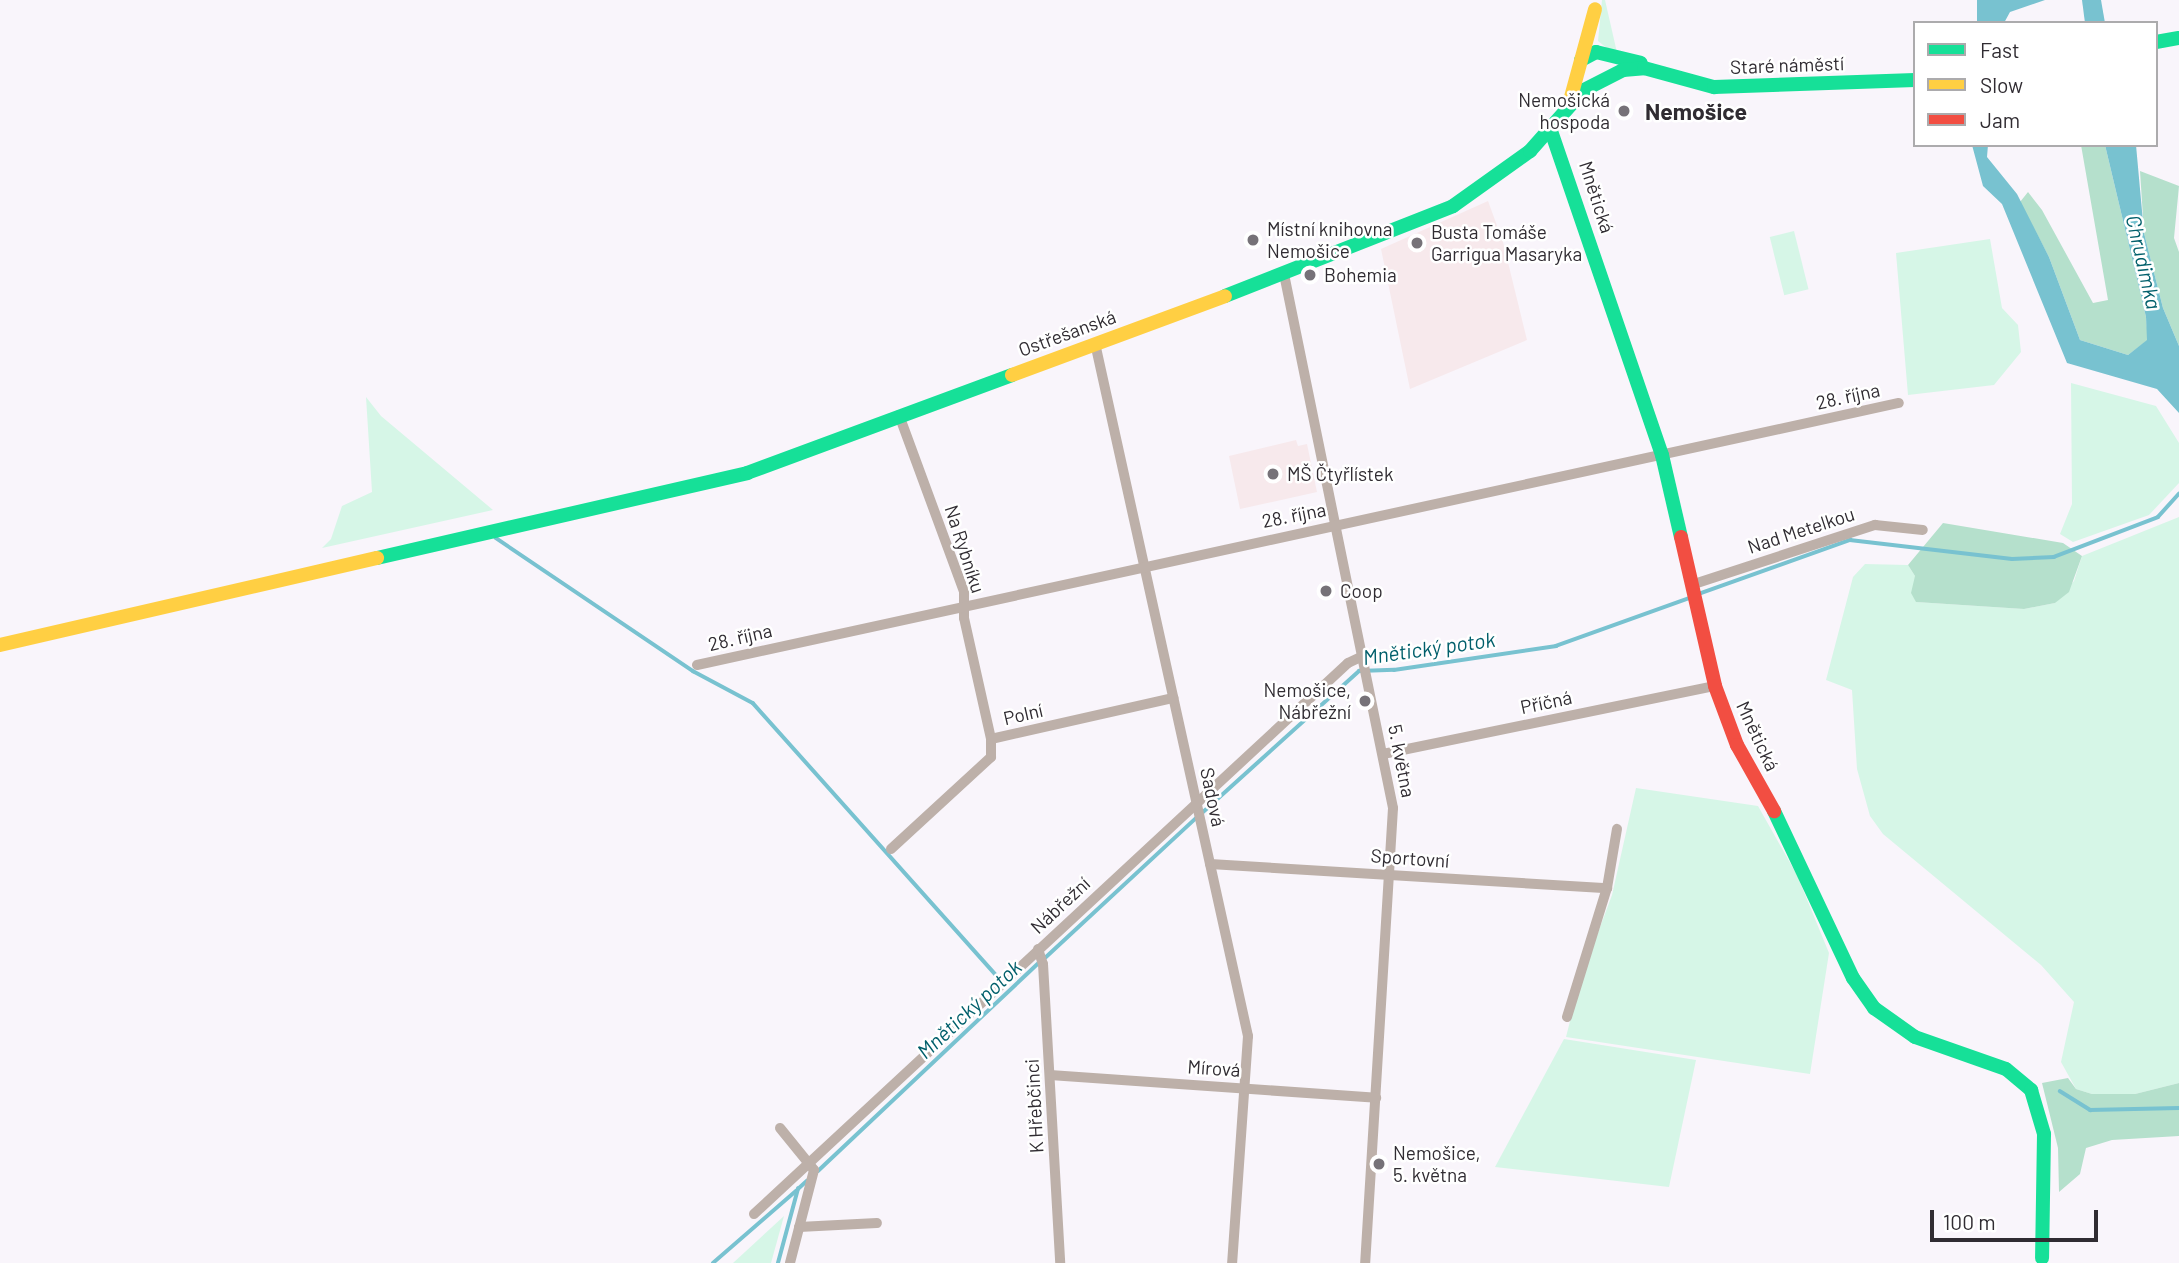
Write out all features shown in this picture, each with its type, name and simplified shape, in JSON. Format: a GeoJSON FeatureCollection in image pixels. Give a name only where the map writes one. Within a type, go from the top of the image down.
{"type":"FeatureCollection","features":[{"type":"Feature","properties":{"kind":"street"},"geometry":{"type":"LineString","coordinates":[[1580,66],[1586,82],[1604,81],[1611,64],[1593,37],[1596,4]]}},
{"type":"Feature","properties":{"kind":"street"},"geometry":{"type":"LineString","coordinates":[[1554,124],[1577,86],[1596,4]]}},
{"type":"Feature","properties":{"kind":"street"},"geometry":{"type":"LineString","coordinates":[[2158,42],[2179,38]]}},
{"type":"Feature","properties":{"kind":"street","name":"Staré náměstí"},"geometry":{"type":"LineString","coordinates":[[1580,66],[1590,53],[1603,54],[1634,61],[1661,73]]}},
{"type":"Feature","properties":{"kind":"street","name":"Staré náměstí"},"geometry":{"type":"LineString","coordinates":[[1554,124],[1579,95],[1604,81],[1640,68],[1714,86],[1913,80]]}},
{"type":"Feature","properties":{"kind":"street","name":"Ostřešanská"},"geometry":{"type":"LineString","coordinates":[[0,645],[726,479],[1284,274],[1465,200],[1513,165],[1554,124]]}},
{"type":"Feature","properties":{"kind":"street","name":"Mnětická"},"geometry":{"type":"LineString","coordinates":[[1554,124],[1662,454],[1715,686],[1737,745],[1787,835],[1861,992],[1900,1029],[2006,1069],[2031,1090],[2044,1134],[2042,1258]]}},
{"type":"Feature","properties":{"kind":"street","name":"5. května"},"geometry":{"type":"LineString","coordinates":[[1284,274],[1383,754],[1394,825],[1366,1263]]}},
{"type":"Feature","properties":{"kind":"street","name":"Sadová"},"geometry":{"type":"LineString","coordinates":[[1095,343],[1248,1036],[1232,1263]]}},
{"type":"Feature","properties":{"kind":"street","name":"28. října"},"geometry":{"type":"LineString","coordinates":[[697,665],[1144,565],[1899,404]]}},
{"type":"Feature","properties":{"kind":"street","name":"Na Rybníku"},"geometry":{"type":"LineString","coordinates":[[900,415],[965,605],[990,739]]}},
{"type":"Feature","properties":{"kind":"street","name":"Nad Metelkou"},"geometry":{"type":"LineString","coordinates":[[1692,585],[1875,525],[1923,530]]}},
{"type":"Feature","properties":{"kind":"street","name":"Nábřežní"},"geometry":{"type":"LineString","coordinates":[[754,1214],[1003,983],[1041,956],[1348,663],[1363,658]]}},
{"type":"Feature","properties":{"kind":"street","name":"Příčná"},"geometry":{"type":"LineString","coordinates":[[1383,754],[1715,686]]}},
{"type":"Feature","properties":{"kind":"street","name":"Polní"},"geometry":{"type":"LineString","coordinates":[[891,849],[991,757],[990,739],[1173,698]]}},
{"type":"Feature","properties":{"kind":"street"},"geometry":{"type":"LineString","coordinates":[[1567,1017],[1607,888],[1618,829]]}},
{"type":"Feature","properties":{"kind":"street","name":"Sportovní"},"geometry":{"type":"LineString","coordinates":[[1210,864],[1607,888]]}},
{"type":"Feature","properties":{"kind":"street","name":"K Hřebčinci"},"geometry":{"type":"LineString","coordinates":[[1041,956],[1060,1263]]}},
{"type":"Feature","properties":{"kind":"street","name":"Mírová"},"geometry":{"type":"LineString","coordinates":[[1050,1075],[1376,1098]]}},
{"type":"Feature","properties":{"kind":"street"},"geometry":{"type":"LineString","coordinates":[[780,1128],[814,1170],[790,1263]]}},
{"type":"Feature","properties":{"kind":"street"},"geometry":{"type":"LineString","coordinates":[[799,1227],[877,1223]]}},
{"type":"Feature","properties":{"kind":"shaded area"},"geometry":{"type":"Polygon","coordinates":[[[1488,201],[1503,242],[1527,340],[1410,389],[1381,249],[1488,201]]]}},
{"type":"Feature","properties":{"kind":"shaded area","name":"MŠ Čtyřlístek"},"geometry":{"type":"Polygon","coordinates":[[[1296,440],[1298,446],[1307,444],[1317,492],[1240,509],[1229,456],[1296,440]]]}},
{"type":"Feature","properties":{"kind":"green space"},"geometry":{"type":"Polygon","coordinates":[[[1602,0],[1605,0],[1618,57],[1598,41],[1602,0]]]}},
{"type":"Feature","properties":{"kind":"green space"},"geometry":{"type":"Polygon","coordinates":[[[2081,147],[2105,147],[2146,317],[2148,340],[2128,355],[2080,340],[2049,257],[2020,202],[2028,192],[2042,210],[2093,303],[2108,300],[2081,147]]]}},
{"type":"Feature","properties":{"kind":"green space"},"geometry":{"type":"Polygon","coordinates":[[[2140,171],[2179,186],[2174,238],[2179,252],[2179,346],[2163,308],[2144,233],[2140,171]]]}},
{"type":"Feature","properties":{"kind":"green space"},"geometry":{"type":"Polygon","coordinates":[[[1794,231],[1809,289],[1784,295],[1770,237],[1794,231]]]}},
{"type":"Feature","properties":{"kind":"green space"},"geometry":{"type":"Polygon","coordinates":[[[1990,239],[2002,308],[2018,325],[2021,352],[1994,385],[1908,395],[1896,253],[1990,239]]]}},
{"type":"Feature","properties":{"kind":"green space"},"geometry":{"type":"Polygon","coordinates":[[[2071,383],[2156,406],[2179,443],[2179,483],[2149,515],[2073,542],[2060,534],[2072,504],[2071,383]]]}},
{"type":"Feature","properties":{"kind":"green space"},"geometry":{"type":"Polygon","coordinates":[[[366,397],[381,416],[493,510],[322,548],[331,539],[342,506],[372,492],[366,397]]]}},
{"type":"Feature","properties":{"kind":"green space"},"geometry":{"type":"Polygon","coordinates":[[[2179,517],[2179,1083],[2135,1094],[2092,1094],[2076,1089],[2061,1062],[2074,1002],[2041,965],[1883,834],[1870,816],[1857,769],[1852,690],[1826,680],[1853,577],[1865,564],[1908,565],[1915,576],[1916,602],[2024,609],[2055,603],[2074,581],[2082,556],[2179,517]]]}},
{"type":"Feature","properties":{"kind":"green space"},"geometry":{"type":"Polygon","coordinates":[[[1943,523],[2063,543],[2082,556],[2069,592],[2055,603],[2024,609],[1916,602],[1911,593],[1915,576],[1908,565],[1943,523]]]}},
{"type":"Feature","properties":{"kind":"green space"},"geometry":{"type":"Polygon","coordinates":[[[1636,788],[1758,806],[1797,875],[1829,953],[1810,1074],[1566,1037],[1581,978],[1612,895],[1636,788]]]}},
{"type":"Feature","properties":{"kind":"green space"},"geometry":{"type":"Polygon","coordinates":[[[1564,1039],[1696,1060],[1669,1187],[1495,1167],[1564,1039]]]}},
{"type":"Feature","properties":{"kind":"green space"},"geometry":{"type":"Polygon","coordinates":[[[2068,1078],[2076,1089],[2092,1094],[2135,1094],[2179,1083],[2179,1136],[2112,1140],[2086,1148],[2080,1174],[2059,1192],[2058,1148],[2042,1083],[2068,1078]]]}},
{"type":"Feature","properties":{"kind":"green space"},"geometry":{"type":"Polygon","coordinates":[[[784,1216],[771,1263],[733,1263],[784,1216]]]}},
{"type":"Feature","properties":{"kind":"water"},"geometry":{"type":"Polygon","coordinates":[[[1977,0],[2045,0],[2010,12],[2005,21],[1977,21],[1977,0]]]}},
{"type":"Feature","properties":{"kind":"water"},"geometry":{"type":"Polygon","coordinates":[[[2082,0],[2101,0],[2105,21],[2085,21],[2082,0]]]}},
{"type":"Feature","properties":{"kind":"water","name":"Chrudimka"},"geometry":{"type":"Polygon","coordinates":[[[1973,147],[1988,147],[1987,157],[2017,194],[2049,257],[2080,340],[2128,355],[2147,340],[2146,317],[2105,147],[2136,147],[2144,233],[2163,308],[2179,346],[2179,413],[2157,389],[2067,363],[2002,204],[1983,186],[1973,147]]]}},
{"type":"Feature","properties":{"kind":"waterway","name":"Mnětický potok"},"geometry":{"type":"LineString","coordinates":[[1696,595],[1850,540],[2012,559],[2054,557],[2158,517],[2179,494]]}},
{"type":"Feature","properties":{"kind":"waterway"},"geometry":{"type":"LineString","coordinates":[[496,538],[693,671],[753,703],[1003,983]]}},
{"type":"Feature","properties":{"kind":"waterway","name":"Mnětický potok"},"geometry":{"type":"LineString","coordinates":[[1202,813],[1359,671],[1394,670],[1556,646],[1689,598]]}},
{"type":"Feature","properties":{"kind":"waterway","name":"Mnětický potok"},"geometry":{"type":"LineString","coordinates":[[1045,958],[1196,818]]}},
{"type":"Feature","properties":{"kind":"waterway","name":"Mnětický potok"},"geometry":{"type":"LineString","coordinates":[[818,1171],[1039,963]]}},
{"type":"Feature","properties":{"kind":"waterway"},"geometry":{"type":"LineString","coordinates":[[2060,1091],[2090,1110],[2179,1108]]}},
{"type":"Feature","properties":{"kind":"waterway","name":"Mnětický potok"},"geometry":{"type":"LineString","coordinates":[[778,1263],[798,1189],[807,1181]]}},
{"type":"Feature","properties":{"kind":"waterway"},"geometry":{"type":"LineString","coordinates":[[713,1263],[796,1191]]}},
{"type":"Feature","properties":{"kind":"traffic: fast"},"geometry":{"type":"LineString","coordinates":[[2158,42],[2179,38]]}},
{"type":"Feature","properties":{"kind":"traffic: fast"},"geometry":{"type":"LineString","coordinates":[[1581,60],[1596,52],[1641,63]]}},
{"type":"Feature","properties":{"kind":"traffic: fast"},"geometry":{"type":"LineString","coordinates":[[1225,296],[1453,206],[1530,151],[1584,90],[1623,70],[1644,68],[1714,87],[1913,80]]}},
{"type":"Feature","properties":{"kind":"traffic: fast"},"geometry":{"type":"LineString","coordinates":[[1550,128],[1662,455],[1681,537]]}},
{"type":"Feature","properties":{"kind":"traffic: fast"},"geometry":{"type":"LineString","coordinates":[[377,558],[747,473],[1012,375]]}},
{"type":"Feature","properties":{"kind":"traffic: fast"},"geometry":{"type":"LineString","coordinates":[[1774,811],[1853,978],[1874,1008],[1915,1037],[2006,1069],[2031,1090],[2044,1134],[2042,1258]]}},
{"type":"Feature","properties":{"kind":"traffic: slow"},"geometry":{"type":"LineString","coordinates":[[1571,97],[1595,9]]}},
{"type":"Feature","properties":{"kind":"traffic: slow"},"geometry":{"type":"LineString","coordinates":[[1012,375],[1225,296]]}},
{"type":"Feature","properties":{"kind":"traffic: slow"},"geometry":{"type":"LineString","coordinates":[[0,645],[377,558]]}},
{"type":"Feature","properties":{"kind":"traffic: jam"},"geometry":{"type":"LineString","coordinates":[[1681,537],[1715,686],[1737,745],[1774,811]]}},
{"type":"Feature","properties":{"kind":"place","name":"Nemošická hospoda"},"geometry":{"type":"Point","coordinates":[1624,111]}},
{"type":"Feature","properties":{"kind":"place","name":"Místní knihovna Nemošice"},"geometry":{"type":"Point","coordinates":[1253,240]}},
{"type":"Feature","properties":{"kind":"place","name":"Busta Tomáše Garrigua Masaryka"},"geometry":{"type":"Point","coordinates":[1417,243]}},
{"type":"Feature","properties":{"kind":"place","name":"Bohemia"},"geometry":{"type":"Point","coordinates":[1310,275]}},
{"type":"Feature","properties":{"kind":"place","name":"MŠ Čtyřlístek"},"geometry":{"type":"Point","coordinates":[1273,474]}},
{"type":"Feature","properties":{"kind":"place","name":"Coop"},"geometry":{"type":"Point","coordinates":[1326,591]}},
{"type":"Feature","properties":{"kind":"place","name":"Nemošice, Nábřežní"},"geometry":{"type":"Point","coordinates":[1365,701]}},
{"type":"Feature","properties":{"kind":"place","name":"Nemošice, 5. května"},"geometry":{"type":"Point","coordinates":[1379,1164]}},
{"type":"Feature","properties":{"kind":"district","name":"Nemošice"},"geometry":{"type":"Point","coordinates":[1696,111]}}]}
